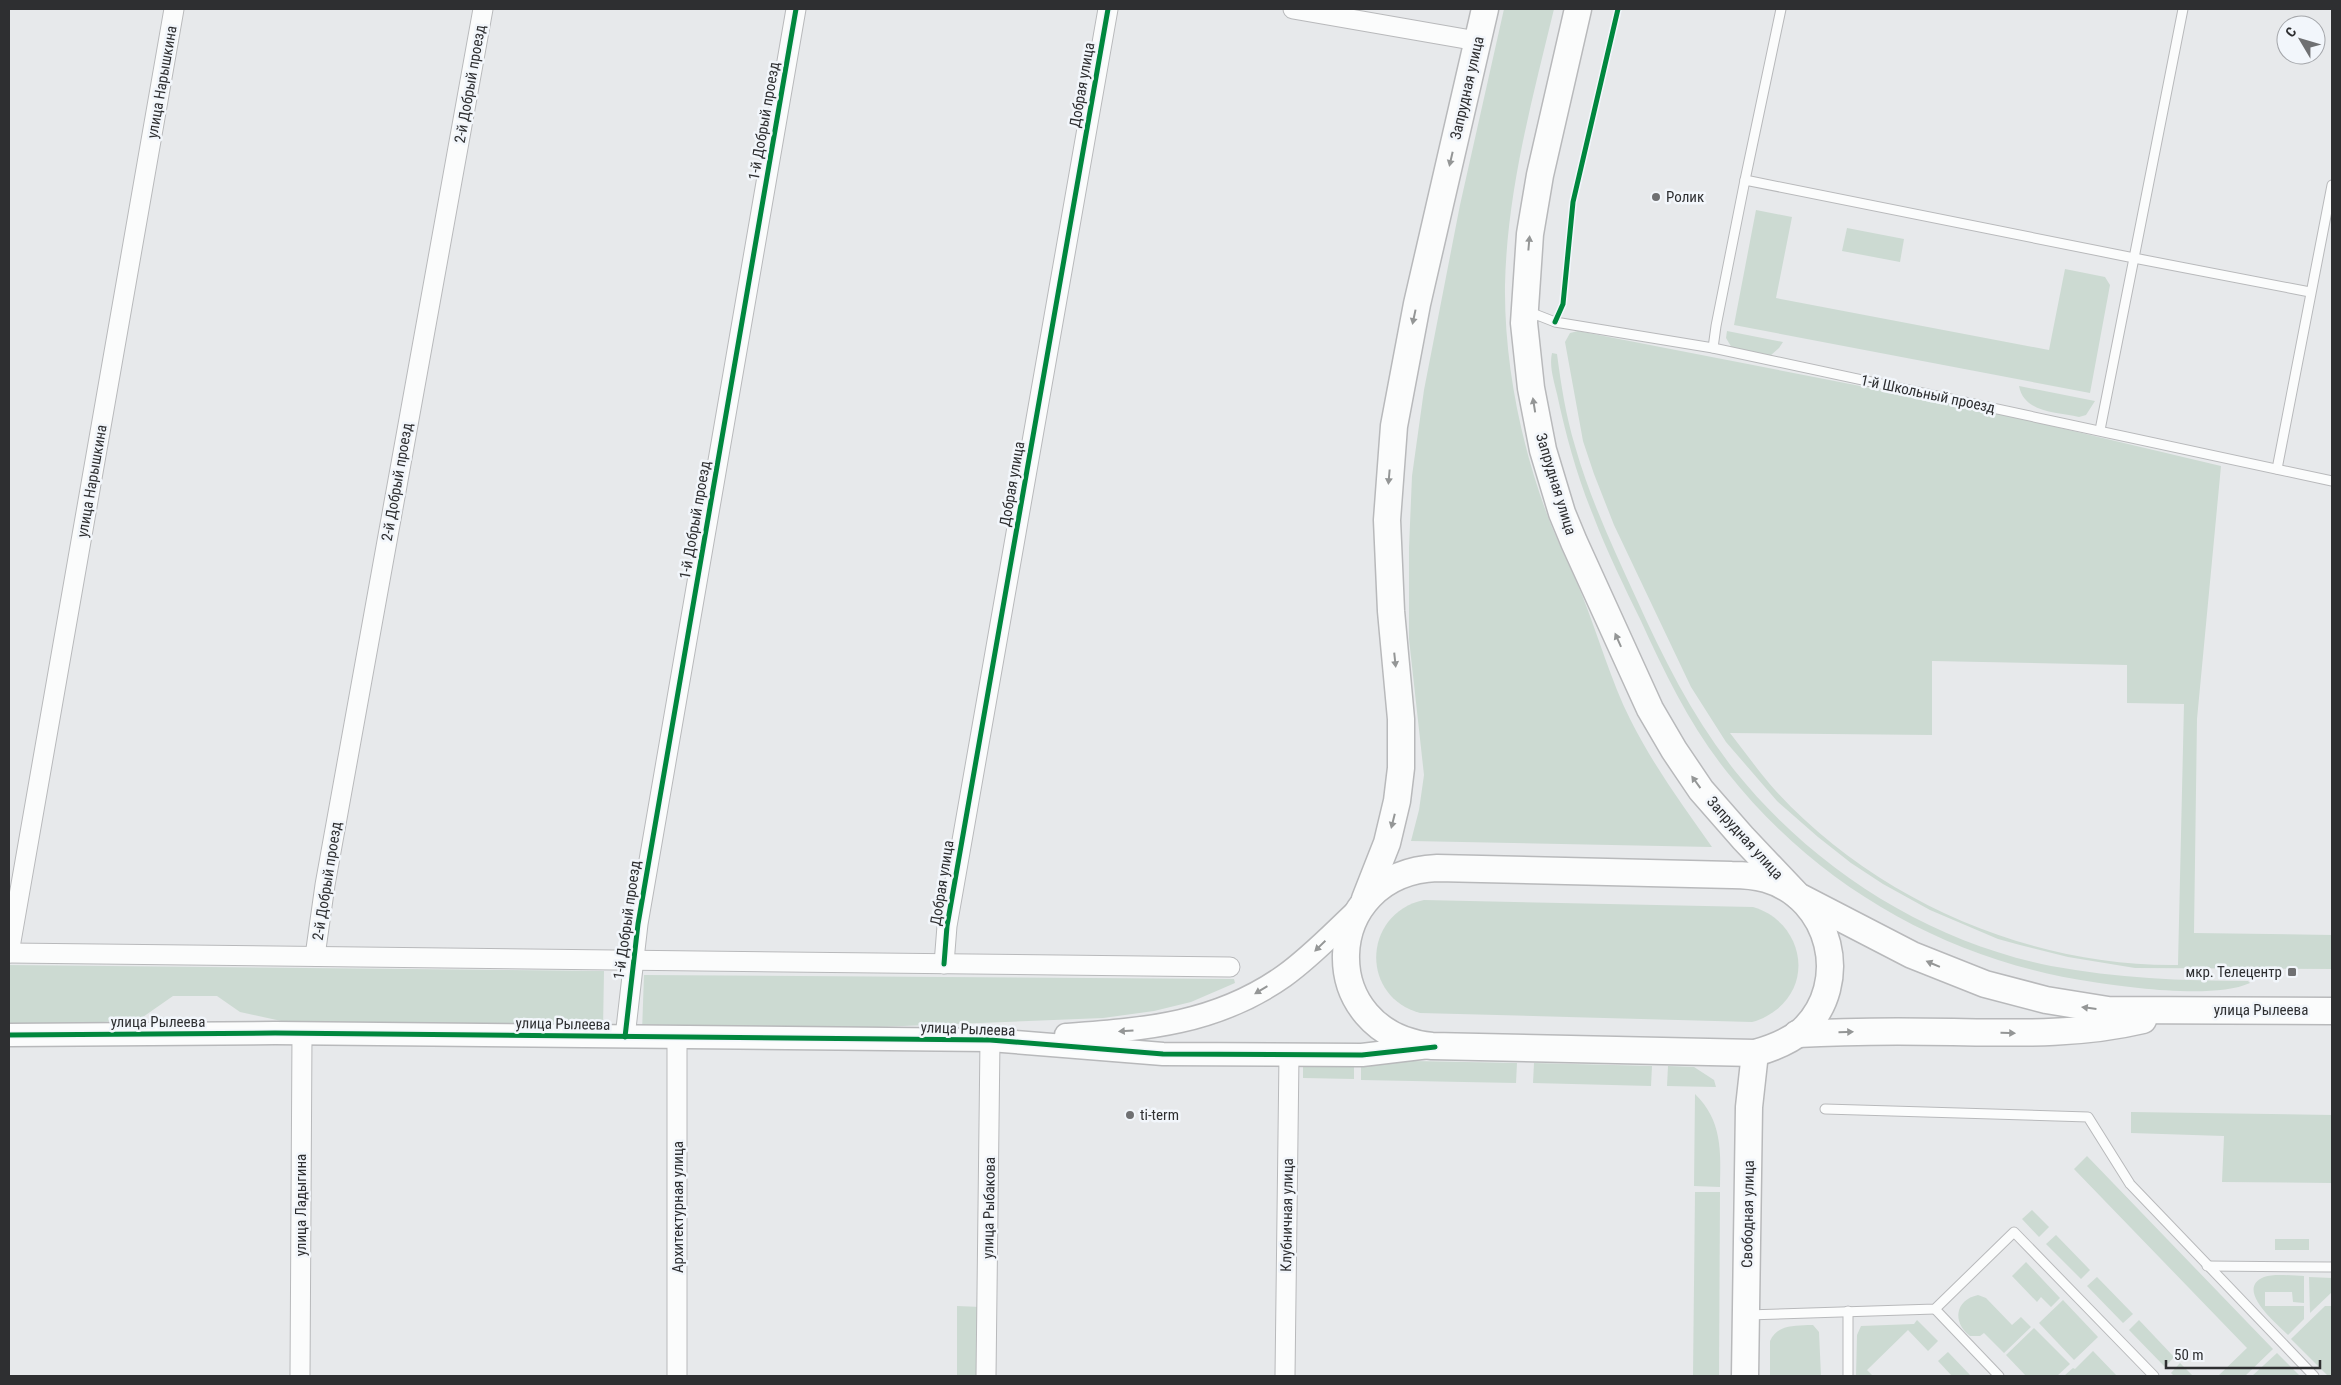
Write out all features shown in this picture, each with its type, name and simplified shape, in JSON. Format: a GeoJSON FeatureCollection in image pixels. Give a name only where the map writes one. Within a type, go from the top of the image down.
{"type":"FeatureCollection","features":[{"type":"Feature","properties":{"kind":"main road","name":"Запрудная улица"},"geometry":{"type":"LineString","coordinates":[[1363,904],[1387,844],[1397,801],[1401,768],[1401,719],[1391,611],[1387,535],[1388,486],[1394,426],[1412,329],[1485,9]]}},
{"type":"Feature","properties":{"kind":"main road","name":"Запрудная улица"},"geometry":{"type":"LineString","coordinates":[[1578,9],[1534,204],[1527,264],[1524,332],[1536,419],[1552,482],[1574,542],[1636,680],[1666,737],[1701,790],[1737,832],[1798,896]]}},
{"type":"Feature","properties":{"kind":"main road"},"geometry":{"type":"LineString","coordinates":[[1798,896],[1811,908],[1824,931],[1831,966],[1829,984],[1822,1003],[1812,1020],[1797,1034],[1780,1045],[1755,1052],[1418,1045],[1393,1036],[1372,1021],[1356,999],[1347,974],[1346,948],[1352,922],[1363,904],[1376,890],[1411,871],[1437,868],[1754,876],[1780,884],[1798,896],[1912,955],[1955,974],[2000,989],[2054,1002],[2108,1010],[2190,1010]]}},
{"type":"Feature","properties":{"kind":"main road"},"geometry":{"type":"LineString","coordinates":[[1797,1034],[1852,1031],[2056,1033],[2108,1028],[2190,1010]]}},
{"type":"Feature","properties":{"kind":"main road","name":"улица Рылеева"},"geometry":{"type":"LineString","coordinates":[[2190,1010],[2332,1011]]}},
{"type":"Feature","properties":{"kind":"main road","name":"Свободная улица"},"geometry":{"type":"LineString","coordinates":[[1746,1376],[1749,1107],[1755,1052]]}},
{"type":"Feature","properties":{"kind":"street","name":"улица Нарышкина"},"geometry":{"type":"LineString","coordinates":[[9,953],[174,9]]}},
{"type":"Feature","properties":{"kind":"street","name":"2-й Добрый проезд"},"geometry":{"type":"LineString","coordinates":[[315,956],[325,885],[483,9]]}},
{"type":"Feature","properties":{"kind":"street","name":"1-й Добрый проезд"},"geometry":{"type":"LineString","coordinates":[[625,1037],[633,960],[796,9]]}},
{"type":"Feature","properties":{"kind":"street","name":"Добрая улица"},"geometry":{"type":"LineString","coordinates":[[944,964],[948,917],[1108,9]]}},
{"type":"Feature","properties":{"kind":"street"},"geometry":{"type":"LineString","coordinates":[[1293,9],[1478,42]]}},
{"type":"Feature","properties":{"kind":"street","name":"улица Рылеева"},"geometry":{"type":"LineString","coordinates":[[990,1040],[1134,1030],[1174,1024],[1225,1008],[1276,982],[1309,956],[1363,904]]}},
{"type":"Feature","properties":{"kind":"street"},"geometry":{"type":"LineString","coordinates":[[9,953],[1230,967]]}},
{"type":"Feature","properties":{"kind":"street","name":"улица Рылеева"},"geometry":{"type":"LineString","coordinates":[[9,1035],[302,1034],[990,1040],[1162,1054],[1289,1055],[1362,1055],[1435,1046]]}},
{"type":"Feature","properties":{"kind":"street","name":"улица Ладыгина"},"geometry":{"type":"LineString","coordinates":[[300,1376],[302,1034]]}},
{"type":"Feature","properties":{"kind":"street","name":"Архитектурная улица"},"geometry":{"type":"LineString","coordinates":[[677,1038],[677,1376]]}},
{"type":"Feature","properties":{"kind":"street","name":"улица Рыбакова"},"geometry":{"type":"LineString","coordinates":[[986,1376],[990,1040]]}},
{"type":"Feature","properties":{"kind":"street","name":"Клубничная улица"},"geometry":{"type":"LineString","coordinates":[[1285,1376],[1289,1055]]}},
{"type":"Feature","properties":{"kind":"lane"},"geometry":{"type":"LineString","coordinates":[[1714,348],[1716,326],[1781,9]]}},
{"type":"Feature","properties":{"kind":"lane"},"geometry":{"type":"LineString","coordinates":[[2100,430],[2183,9]]}},
{"type":"Feature","properties":{"kind":"lane"},"geometry":{"type":"LineString","coordinates":[[1745,180],[2310,292]]}},
{"type":"Feature","properties":{"kind":"lane"},"geometry":{"type":"LineString","coordinates":[[2277,470],[2332,185]]}},
{"type":"Feature","properties":{"kind":"lane","name":"1-й Школьный проезд"},"geometry":{"type":"LineString","coordinates":[[1524,310],[1555,322],[1714,348],[2332,481]]}},
{"type":"Feature","properties":{"kind":"lane"},"geometry":{"type":"LineString","coordinates":[[1825,1109],[2088,1117],[2130,1184],[2314,1376]]}},
{"type":"Feature","properties":{"kind":"lane"},"geometry":{"type":"LineString","coordinates":[[1746,1315],[1935,1309],[2014,1232],[2154,1376]]}},
{"type":"Feature","properties":{"kind":"lane"},"geometry":{"type":"LineString","coordinates":[[2207,1266],[2332,1267]]}},
{"type":"Feature","properties":{"kind":"lane"},"geometry":{"type":"LineString","coordinates":[[1935,1309],[1999,1376]]}},
{"type":"Feature","properties":{"kind":"lane"},"geometry":{"type":"LineString","coordinates":[[1848,1311],[1848,1376]]}},
{"type":"Feature","properties":{"kind":"shaded area"},"geometry":{"type":"Polygon","coordinates":[[[1504,9],[1554,9],[1522,146],[1510,215],[1507,250],[1505,314],[1511,373],[1522,432],[1538,490],[1548,517],[1582,595],[1623,704],[1658,769],[1712,847],[1411,841],[1419,810],[1424,775],[1409,639],[1409,548],[1412,476],[1424,390],[1460,205],[1504,9]]]}},
{"type":"Feature","properties":{"kind":"shaded area"},"geometry":{"type":"Polygon","coordinates":[[[1756,210],[1792,217],[1776,298],[2049,350],[2065,269],[2105,277],[2110,285],[2090,393],[1734,325],[1756,210]]]}},
{"type":"Feature","properties":{"kind":"shaded area"},"geometry":{"type":"Polygon","coordinates":[[[1847,228],[1904,239],[1900,262],[1842,251],[1847,228]]]}},
{"type":"Feature","properties":{"kind":"shaded area"},"geometry":{"type":"Polygon","coordinates":[[[1578,331],[1989,411],[2221,466],[2197,719],[2194,933],[2332,935],[2332,969],[2135,968],[2068,957],[2020,945],[1998,939],[1930,910],[1883,884],[1851,863],[1818,837],[1777,801],[1726,742],[1691,687],[1614,525],[1594,474],[1583,441],[1565,342],[1570,333],[1578,331]],[[1932,661],[1932,735],[1730,733],[1775,790],[1815,829],[1859,864],[1907,894],[1958,920],[2012,940],[2067,954],[2122,963],[2178,965],[2184,704],[2127,703],[2127,665],[1932,661]]]}},
{"type":"Feature","properties":{"kind":"shaded area"},"geometry":{"type":"Polygon","coordinates":[[[1727,331],[1783,342],[1770,356],[1732,348],[1726,338],[1727,331]]]}},
{"type":"Feature","properties":{"kind":"shaded area"},"geometry":{"type":"Polygon","coordinates":[[[1552,353],[1557,354],[1569,423],[1588,485],[1603,524],[1669,667],[1706,731],[1735,771],[1766,806],[1800,839],[1837,869],[1876,896],[1917,919],[1960,939],[2005,954],[2051,966],[2124,976],[2248,981],[2250,983],[2235,988],[2216,990],[2173,991],[2093,982],[2039,972],[1987,956],[1937,937],[1890,912],[1845,883],[1802,850],[1763,813],[1727,772],[1690,718],[1669,680],[1610,556],[1582,486],[1553,379],[1552,353]]]}},
{"type":"Feature","properties":{"kind":"shaded area"},"geometry":{"type":"Polygon","coordinates":[[[2019,386],[2095,401],[2086,415],[2079,417],[2052,412],[2027,402],[2019,386]]]}},
{"type":"Feature","properties":{"kind":"shaded area"},"geometry":{"type":"Polygon","coordinates":[[[1424,900],[1753,907],[1769,914],[1782,924],[1791,937],[1797,952],[1796,983],[1788,997],[1776,1010],[1752,1022],[1420,1013],[1400,1004],[1386,990],[1378,973],[1376,955],[1380,937],[1389,921],[1404,908],[1424,900]]]}},
{"type":"Feature","properties":{"kind":"shaded area"},"geometry":{"type":"Polygon","coordinates":[[[9,965],[604,971],[603,1029],[309,1027],[240,1012],[217,996],[173,996],[140,1019],[9,1025],[9,965]]]}},
{"type":"Feature","properties":{"kind":"shaded area"},"geometry":{"type":"Polygon","coordinates":[[[644,975],[1234,979],[1235,983],[1191,1002],[1154,1011],[1103,1018],[852,1028],[642,1032],[644,975]]]}},
{"type":"Feature","properties":{"kind":"shaded area"},"geometry":{"type":"Polygon","coordinates":[[[1303,1058],[1354,1059],[1354,1079],[1303,1078],[1303,1058]]]}},
{"type":"Feature","properties":{"kind":"shaded area"},"geometry":{"type":"Polygon","coordinates":[[[1361,1060],[1517,1063],[1516,1083],[1361,1080],[1361,1060]]]}},
{"type":"Feature","properties":{"kind":"shaded area"},"geometry":{"type":"Polygon","coordinates":[[[1534,1063],[1652,1066],[1651,1086],[1533,1083],[1534,1063]]]}},
{"type":"Feature","properties":{"kind":"shaded area"},"geometry":{"type":"Polygon","coordinates":[[[1668,1066],[1694,1067],[1714,1080],[1716,1087],[1667,1086],[1668,1066]]]}},
{"type":"Feature","properties":{"kind":"shaded area"},"geometry":{"type":"Polygon","coordinates":[[[1695,1094],[1704,1104],[1715,1125],[1720,1149],[1720,1187],[1694,1186],[1695,1094]]]}},
{"type":"Feature","properties":{"kind":"shaded area"},"geometry":{"type":"Polygon","coordinates":[[[2131,1112],[2332,1115],[2332,1183],[2222,1182],[2224,1136],[2131,1133],[2131,1112]]]}},
{"type":"Feature","properties":{"kind":"shaded area"},"geometry":{"type":"Polygon","coordinates":[[[2087,1156],[2273,1349],[2245,1376],[2218,1376],[2247,1348],[2074,1169],[2087,1156]]]}},
{"type":"Feature","properties":{"kind":"shaded area"},"geometry":{"type":"Polygon","coordinates":[[[1695,1192],[1720,1192],[1719,1376],[1693,1376],[1695,1192]]]}},
{"type":"Feature","properties":{"kind":"shaded area"},"geometry":{"type":"Polygon","coordinates":[[[2032,1210],[2049,1227],[2039,1237],[2022,1219],[2032,1210]]]}},
{"type":"Feature","properties":{"kind":"shaded area"},"geometry":{"type":"Polygon","coordinates":[[[2056,1235],[2090,1270],[2081,1279],[2046,1244],[2056,1235]]]}},
{"type":"Feature","properties":{"kind":"shaded area"},"geometry":{"type":"Polygon","coordinates":[[[2275,1239],[2309,1239],[2309,1250],[2275,1250],[2275,1239]]]}},
{"type":"Feature","properties":{"kind":"shaded area"},"geometry":{"type":"Polygon","coordinates":[[[2026,1262],[2060,1298],[2051,1307],[2041,1297],[2037,1302],[2012,1276],[2026,1262]]]}},
{"type":"Feature","properties":{"kind":"shaded area"},"geometry":{"type":"Polygon","coordinates":[[[2268,1276],[2304,1276],[2304,1303],[2293,1302],[2292,1292],[2265,1292],[2265,1306],[2304,1306],[2304,1319],[2288,1335],[2268,1315],[2256,1298],[2254,1290],[2256,1282],[2268,1276]]]}},
{"type":"Feature","properties":{"kind":"shaded area"},"geometry":{"type":"Polygon","coordinates":[[[2097,1277],[2133,1314],[2123,1323],[2087,1286],[2097,1277]]]}},
{"type":"Feature","properties":{"kind":"shaded area"},"geometry":{"type":"Polygon","coordinates":[[[2309,1277],[2332,1278],[2332,1292],[2310,1313],[2309,1277]]]}},
{"type":"Feature","properties":{"kind":"shaded area"},"geometry":{"type":"Polygon","coordinates":[[[1978,1295],[1986,1298],[2012,1325],[2021,1317],[2031,1327],[2004,1353],[1984,1333],[1980,1336],[1970,1336],[1960,1324],[1959,1312],[1961,1306],[1970,1298],[1978,1295]]]}},
{"type":"Feature","properties":{"kind":"shaded area"},"geometry":{"type":"Polygon","coordinates":[[[2063,1300],[2098,1337],[2074,1360],[2039,1323],[2063,1300]]]}},
{"type":"Feature","properties":{"kind":"shaded area"},"geometry":{"type":"Polygon","coordinates":[[[957,1306],[981,1307],[979,1376],[957,1376],[957,1306]]]}},
{"type":"Feature","properties":{"kind":"shaded area"},"geometry":{"type":"Polygon","coordinates":[[[2325,1306],[2332,1306],[2332,1376],[2328,1376],[2291,1339],[2325,1306]]]}},
{"type":"Feature","properties":{"kind":"shaded area"},"geometry":{"type":"Polygon","coordinates":[[[1917,1320],[1938,1341],[1928,1351],[1908,1330],[1867,1370],[1873,1376],[1856,1376],[1857,1335],[1861,1326],[1914,1324],[1917,1320]]]}},
{"type":"Feature","properties":{"kind":"shaded area"},"geometry":{"type":"Polygon","coordinates":[[[2139,1320],[2174,1357],[2165,1367],[2129,1330],[2139,1320]]]}},
{"type":"Feature","properties":{"kind":"shaded area"},"geometry":{"type":"Polygon","coordinates":[[[1813,1325],[1819,1332],[1821,1376],[1770,1376],[1770,1341],[1773,1336],[1786,1327],[1813,1325]]]}},
{"type":"Feature","properties":{"kind":"shaded area"},"geometry":{"type":"Polygon","coordinates":[[[2034,1328],[2070,1364],[2057,1376],[2026,1376],[2006,1355],[2034,1328]]]}},
{"type":"Feature","properties":{"kind":"shaded area"},"geometry":{"type":"Polygon","coordinates":[[[2093,1351],[2117,1376],[2064,1376],[2073,1368],[2075,1369],[2093,1351]]]}},
{"type":"Feature","properties":{"kind":"shaded area"},"geometry":{"type":"Polygon","coordinates":[[[1948,1352],[1971,1376],[1952,1376],[1938,1361],[1948,1352]]]}},
{"type":"Feature","properties":{"kind":"shaded area"},"geometry":{"type":"Polygon","coordinates":[[[2277,1353],[2300,1376],[2252,1376],[2277,1353]]]}},
{"type":"Feature","properties":{"kind":"shaded area"},"geometry":{"type":"Polygon","coordinates":[[[2180,1363],[2193,1376],[2174,1376],[2171,1373],[2180,1363]]]}},
{"type":"Feature","properties":{"kind":"cycle path"},"geometry":{"type":"LineString","coordinates":[[625,1037],[638,924],[796,9]]}},
{"type":"Feature","properties":{"kind":"cycle path"},"geometry":{"type":"LineString","coordinates":[[944,964],[947,926],[1108,9]]}},
{"type":"Feature","properties":{"kind":"cycle path"},"geometry":{"type":"LineString","coordinates":[[1555,322],[1563,304],[1573,202],[1618,9]]}},
{"type":"Feature","properties":{"kind":"cycle path"},"geometry":{"type":"LineString","coordinates":[[9,1035],[275,1033],[990,1040],[1163,1054],[1362,1055],[1435,1047]]}},
{"type":"Feature","properties":{"kind":"place","name":"Ролик"},"geometry":{"type":"Point","coordinates":[1656,197]}},
{"type":"Feature","properties":{"kind":"place","name":"мкр. Телецентр"},"geometry":{"type":"Point","coordinates":[2292,972]}},
{"type":"Feature","properties":{"kind":"place","name":"ti-term"},"geometry":{"type":"Point","coordinates":[1130,1115]}}]}
